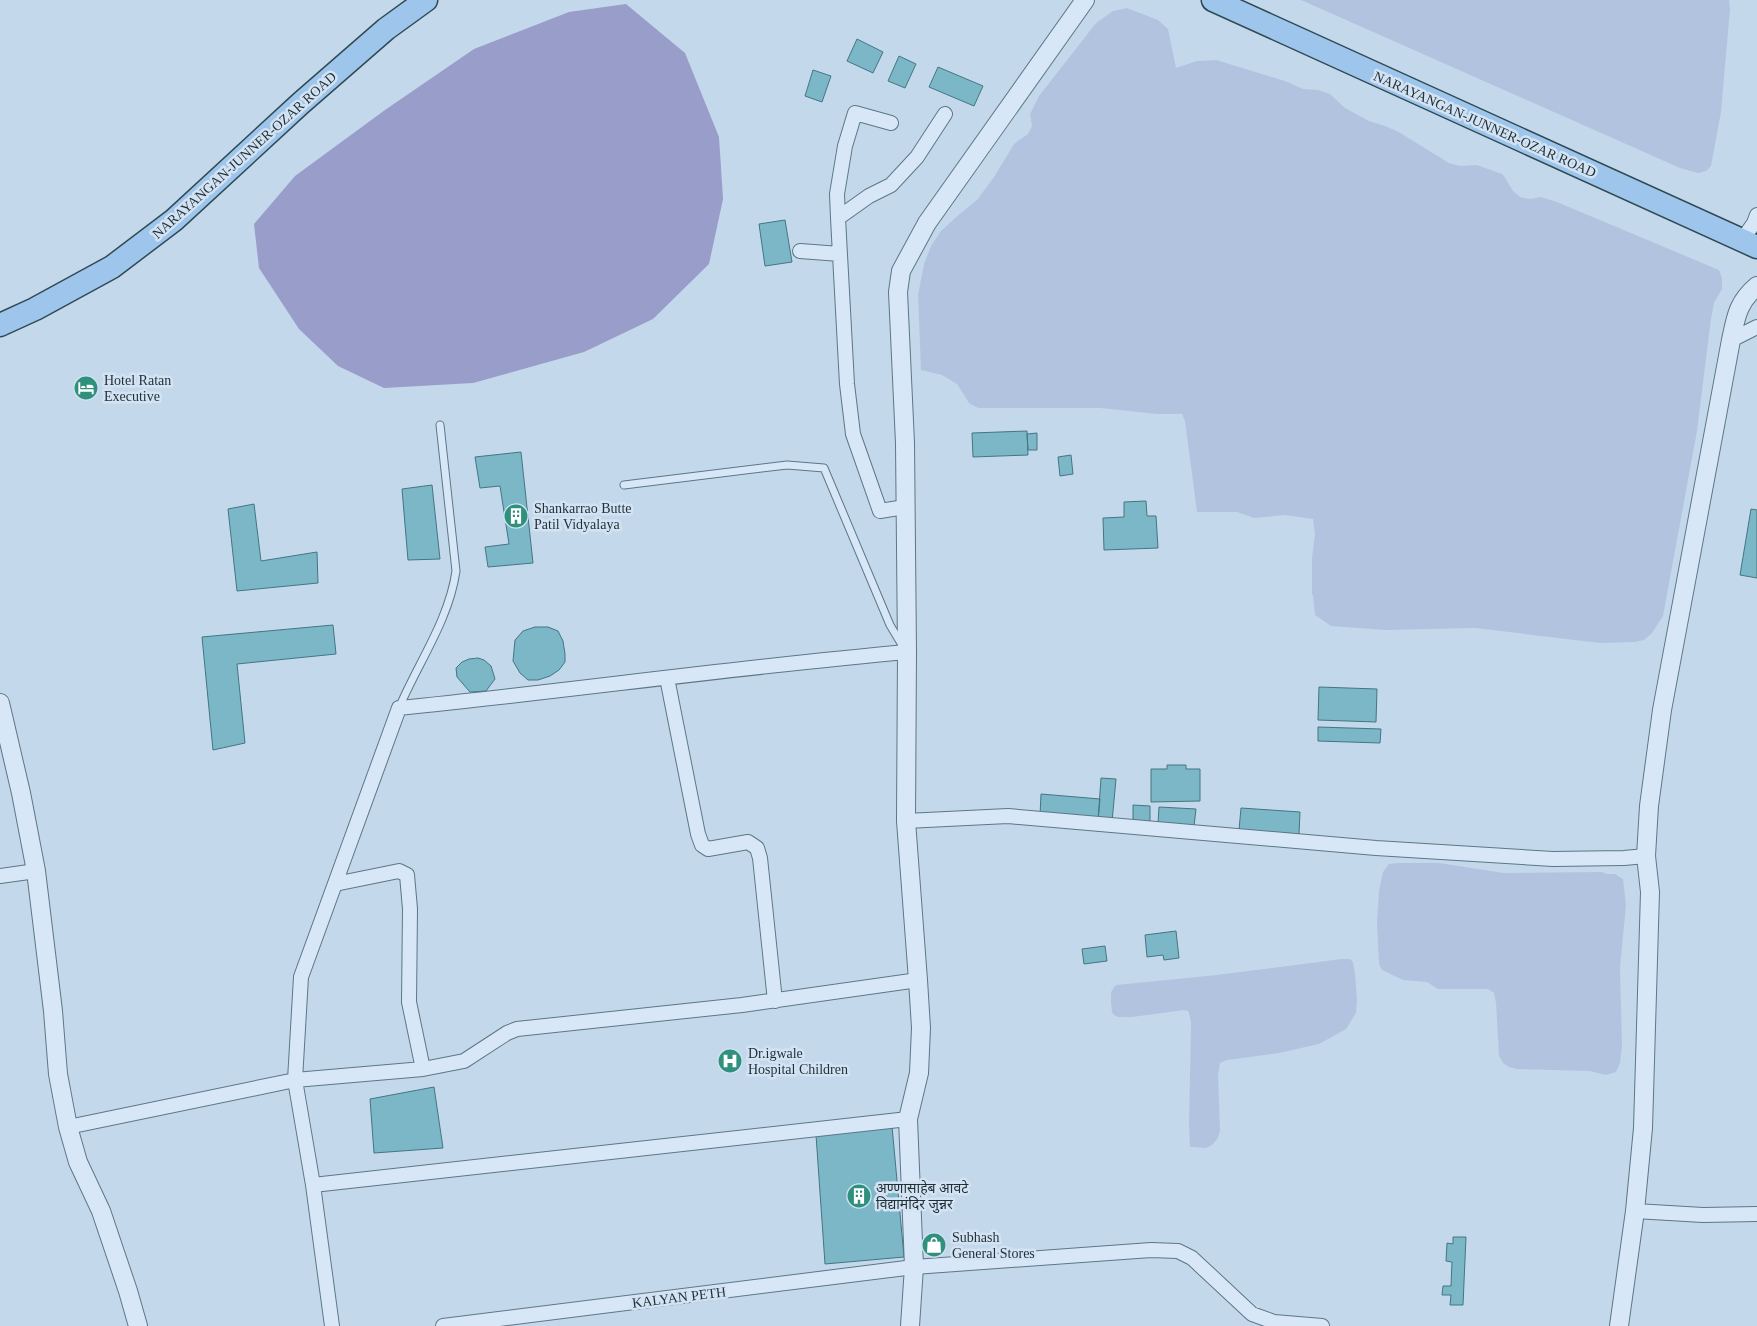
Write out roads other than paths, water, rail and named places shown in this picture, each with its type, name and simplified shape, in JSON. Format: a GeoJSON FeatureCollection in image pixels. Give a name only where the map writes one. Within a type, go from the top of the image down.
{"type":"FeatureCollection","features":[{"type":"Feature","properties":{"kind":"main road","name":"NARAYANGAN-JUNNER-OZAR ROAD"},"geometry":{"type":"LineString","coordinates":[[0,325],[35,310],[112,267],[174,220],[308,97],[386,29],[426,0]]}},
{"type":"Feature","properties":{"kind":"main road","name":"NARAYANGAN-JUNNER-OZAR ROAD"},"geometry":{"type":"LineString","coordinates":[[1212,0],[1749,244]]}},
{"type":"Feature","properties":{"kind":"street"},"geometry":{"type":"LineString","coordinates":[[910,1326],[914,1267],[908,1119],[919,1073],[920,1028],[906,821],[905,443],[898,292],[901,271],[927,223],[1085,0]]}},
{"type":"Feature","properties":{"kind":"street"},"geometry":{"type":"LineString","coordinates":[[891,122],[855,113],[846,146],[837,194],[847,384],[853,434],[880,511],[905,507]]}},
{"type":"Feature","properties":{"kind":"street"},"geometry":{"type":"LineString","coordinates":[[838,218],[869,196],[891,185],[917,156],[945,114]]}},
{"type":"Feature","properties":{"kind":"street"},"geometry":{"type":"LineString","coordinates":[[1749,244],[1757,215]]}},
{"type":"Feature","properties":{"kind":"street"},"geometry":{"type":"LineString","coordinates":[[800,251],[840,254]]}},
{"type":"Feature","properties":{"kind":"street"},"geometry":{"type":"LineString","coordinates":[[1619,1326],[1644,1128],[1650,892],[1646,856],[1649,806],[1662,710],[1730,340],[1736,312],[1749,293],[1757,286]]}},
{"type":"Feature","properties":{"kind":"street"},"geometry":{"type":"LineString","coordinates":[[1730,340],[1757,327]]}},
{"type":"Feature","properties":{"kind":"street"},"geometry":{"type":"LineString","coordinates":[[332,1326],[313,1185],[294,1080],[301,977],[399,708],[521,696],[786,663],[907,652]]}},
{"type":"Feature","properties":{"kind":"street"},"geometry":{"type":"LineString","coordinates":[[667,678],[698,834],[702,845],[708,849],[748,842],[757,848],[760,858],[775,1000]]}},
{"type":"Feature","properties":{"kind":"street"},"geometry":{"type":"LineString","coordinates":[[0,703],[21,793],[36,870],[53,1011],[58,1074],[68,1127],[78,1162],[101,1211],[138,1326]]}},
{"type":"Feature","properties":{"kind":"street"},"geometry":{"type":"LineString","coordinates":[[906,821],[1008,816],[1376,848],[1553,859],[1646,856]]}},
{"type":"Feature","properties":{"kind":"street"},"geometry":{"type":"LineString","coordinates":[[0,876],[36,870]]}},
{"type":"Feature","properties":{"kind":"street"},"geometry":{"type":"LineString","coordinates":[[335,884],[399,871],[407,875],[410,909],[409,1002],[423,1069]]}},
{"type":"Feature","properties":{"kind":"street"},"geometry":{"type":"LineString","coordinates":[[68,1127],[294,1080],[423,1069],[464,1061],[507,1032],[517,1029],[775,1000],[918,980]]}},
{"type":"Feature","properties":{"kind":"street"},"geometry":{"type":"LineString","coordinates":[[313,1185],[908,1119]]}},
{"type":"Feature","properties":{"kind":"street"},"geometry":{"type":"LineString","coordinates":[[1635,1211],[1703,1215],[1757,1214]]}},
{"type":"Feature","properties":{"kind":"street","name":"KALYAN PETH"},"geometry":{"type":"LineString","coordinates":[[443,1326],[914,1267],[1151,1250],[1178,1252],[1192,1258],[1252,1314],[1274,1322],[1322,1326]]}},
{"type":"Feature","properties":{"kind":"lane"},"geometry":{"type":"LineString","coordinates":[[399,708],[430,644],[453,591],[455,581],[456,571],[440,425]]}},
{"type":"Feature","properties":{"kind":"lane"},"geometry":{"type":"LineString","coordinates":[[624,485],[787,465],[824,468],[890,625],[907,652]]}},
{"type":"Feature","properties":{"kind":"place","name":"Hotel Ratan Executive"},"geometry":{"type":"Point","coordinates":[86,388]}},
{"type":"Feature","properties":{"kind":"place","name":"Shankarrao Butte Patil Vidyalaya"},"geometry":{"type":"Point","coordinates":[516,516]}},
{"type":"Feature","properties":{"kind":"place","name":"Dr.igwale Hospital Children"},"geometry":{"type":"Point","coordinates":[730,1061]}},
{"type":"Feature","properties":{"kind":"place","name":"अण्णासाहेब आवटे विद्यामंदिर जुन्नर"},"geometry":{"type":"Point","coordinates":[859,1196]}},
{"type":"Feature","properties":{"kind":"place","name":"Subhash General Stores"},"geometry":{"type":"Point","coordinates":[934,1245]}}]}
